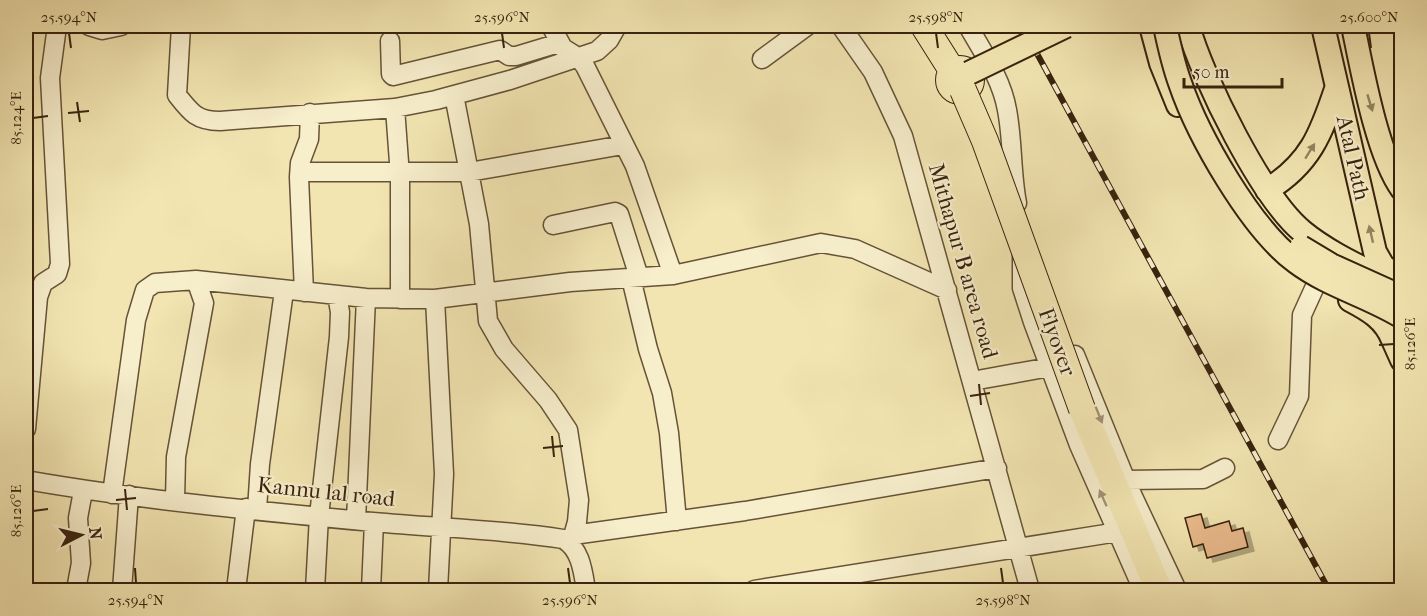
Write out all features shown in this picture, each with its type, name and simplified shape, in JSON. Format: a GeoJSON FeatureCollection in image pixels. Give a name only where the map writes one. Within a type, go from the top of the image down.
{"type":"FeatureCollection","features":[{"type":"Feature","properties":{"kind":"highway","name":"Flyover"},"geometry":{"type":"LineString","coordinates":[[924,26],[962,78],[1082,409],[1159,591]]}},
{"type":"Feature","properties":{"kind":"main road"},"geometry":{"type":"LineString","coordinates":[[962,78],[1066,26]]}},
{"type":"Feature","properties":{"kind":"main road"},"geometry":{"type":"LineString","coordinates":[[1151,26],[1173,94],[1203,156],[1215,178],[1251,229],[1273,254],[1299,273],[1371,311],[1388,327],[1397,350]]}},
{"type":"Feature","properties":{"kind":"main road"},"geometry":{"type":"LineString","coordinates":[[1166,26],[1172,59],[1197,123],[1227,176],[1258,223],[1277,246],[1297,262],[1323,279],[1401,317]]}},
{"type":"Feature","properties":{"kind":"main road"},"geometry":{"type":"LineString","coordinates":[[1181,26],[1194,82],[1210,117],[1268,214],[1287,236],[1306,251],[1401,297],[1393,321],[1397,350]]}},
{"type":"Feature","properties":{"kind":"main road"},"geometry":{"type":"LineString","coordinates":[[1188,26],[1197,56],[1238,136],[1268,190],[1301,231],[1324,248],[1401,287]]}},
{"type":"Feature","properties":{"kind":"main road","name":"Atal Path"},"geometry":{"type":"LineString","coordinates":[[1323,26],[1375,252],[1383,266],[1401,281]]}},
{"type":"Feature","properties":{"kind":"main road","name":"Atal Path"},"geometry":{"type":"LineString","coordinates":[[1353,26],[1367,91],[1390,170],[1401,189]]}},
{"type":"Feature","properties":{"kind":"main road"},"geometry":{"type":"LineString","coordinates":[[1268,190],[1306,158],[1321,132],[1336,89]]}},
{"type":"Feature","properties":{"kind":"main road"},"geometry":{"type":"LineString","coordinates":[[1203,156],[1238,136]]}},
{"type":"Feature","properties":{"kind":"street"},"geometry":{"type":"LineString","coordinates":[[26,429],[38,297],[34,281],[57,274],[60,264],[50,78],[57,26]]}},
{"type":"Feature","properties":{"kind":"street"},"geometry":{"type":"LineString","coordinates":[[89,26],[102,30],[121,26]]}},
{"type":"Feature","properties":{"kind":"street"},"geometry":{"type":"LineString","coordinates":[[181,26],[177,95],[194,116],[204,121],[395,108],[454,95],[579,58],[604,47],[617,26]]}},
{"type":"Feature","properties":{"kind":"street"},"geometry":{"type":"LineString","coordinates":[[551,26],[559,43],[570,54],[579,58],[635,166],[673,275]]}},
{"type":"Feature","properties":{"kind":"street"},"geometry":{"type":"LineString","coordinates":[[762,59],[807,26]]}},
{"type":"Feature","properties":{"kind":"street","name":"Mithapur B area road"},"geometry":{"type":"LineString","coordinates":[[841,26],[873,72],[903,136],[1030,591]]}},
{"type":"Feature","properties":{"kind":"street"},"geometry":{"type":"LineString","coordinates":[[968,26],[992,68],[1007,109],[1013,182],[1022,225],[1126,480],[1177,591]]}},
{"type":"Feature","properties":{"kind":"street"},"geometry":{"type":"LineString","coordinates":[[390,40],[391,74],[393,76],[500,50],[509,56],[516,56],[559,43]]}},
{"type":"Feature","properties":{"kind":"street"},"geometry":{"type":"LineString","coordinates":[[454,95],[479,224],[488,321],[496,338],[548,400],[568,430],[579,500],[572,539],[581,565],[586,591]]}},
{"type":"Feature","properties":{"kind":"street"},"geometry":{"type":"LineString","coordinates":[[395,108],[399,171],[400,299]]}},
{"type":"Feature","properties":{"kind":"street"},"geometry":{"type":"LineString","coordinates":[[304,292],[300,172],[309,139],[310,113]]}},
{"type":"Feature","properties":{"kind":"street"},"geometry":{"type":"LineString","coordinates":[[300,172],[470,172],[623,145]]}},
{"type":"Feature","properties":{"kind":"street"},"geometry":{"type":"LineString","coordinates":[[553,225],[615,212],[620,214],[635,277],[648,349],[662,393],[669,433],[677,521]]}},
{"type":"Feature","properties":{"kind":"street"},"geometry":{"type":"LineString","coordinates":[[1022,225],[1022,288],[1079,445],[1143,591]]}},
{"type":"Feature","properties":{"kind":"street"},"geometry":{"type":"LineString","coordinates":[[122,591],[120,494],[132,347],[145,290],[166,281],[196,279],[284,291],[366,298],[435,298],[673,275],[806,245],[835,244],[855,249],[947,290]]}},
{"type":"Feature","properties":{"kind":"street"},"geometry":{"type":"LineString","coordinates":[[176,501],[176,457],[204,303],[196,279]]}},
{"type":"Feature","properties":{"kind":"street"},"geometry":{"type":"LineString","coordinates":[[1278,440],[1299,396],[1302,315],[1317,282]]}},
{"type":"Feature","properties":{"kind":"street"},"geometry":{"type":"LineString","coordinates":[[236,591],[260,464],[284,291]]}},
{"type":"Feature","properties":{"kind":"street"},"geometry":{"type":"LineString","coordinates":[[315,591],[319,516],[339,337],[340,312],[337,295]]}},
{"type":"Feature","properties":{"kind":"street"},"geometry":{"type":"LineString","coordinates":[[366,298],[365,521],[371,591]]}},
{"type":"Feature","properties":{"kind":"street"},"geometry":{"type":"LineString","coordinates":[[435,298],[444,474],[438,591]]}},
{"type":"Feature","properties":{"kind":"street"},"geometry":{"type":"LineString","coordinates":[[972,381],[1050,367]]}},
{"type":"Feature","properties":{"kind":"street"},"geometry":{"type":"LineString","coordinates":[[572,539],[997,468]]}},
{"type":"Feature","properties":{"kind":"street"},"geometry":{"type":"LineString","coordinates":[[1126,480],[1203,479],[1225,468]]}},
{"type":"Feature","properties":{"kind":"street","name":"Kannu lal road"},"geometry":{"type":"LineString","coordinates":[[26,480],[83,490],[176,501],[365,521],[524,532],[572,539]]}},
{"type":"Feature","properties":{"kind":"street"},"geometry":{"type":"LineString","coordinates":[[76,591],[81,563],[78,518],[83,490]]}},
{"type":"Feature","properties":{"kind":"street"},"geometry":{"type":"LineString","coordinates":[[754,591],[1018,546],[1118,532]]}},
{"type":"Feature","properties":{"kind":"building"},"geometry":{"type":"Polygon","coordinates":[[[1201,514],[1205,528],[1229,521],[1232,531],[1243,528],[1248,547],[1207,558],[1203,544],[1193,547],[1185,518],[1201,514]]]}},
{"type":"Feature","properties":{"kind":"railway"},"geometry":{"type":"LineString","coordinates":[[1022,26],[1329,590]]}}]}
